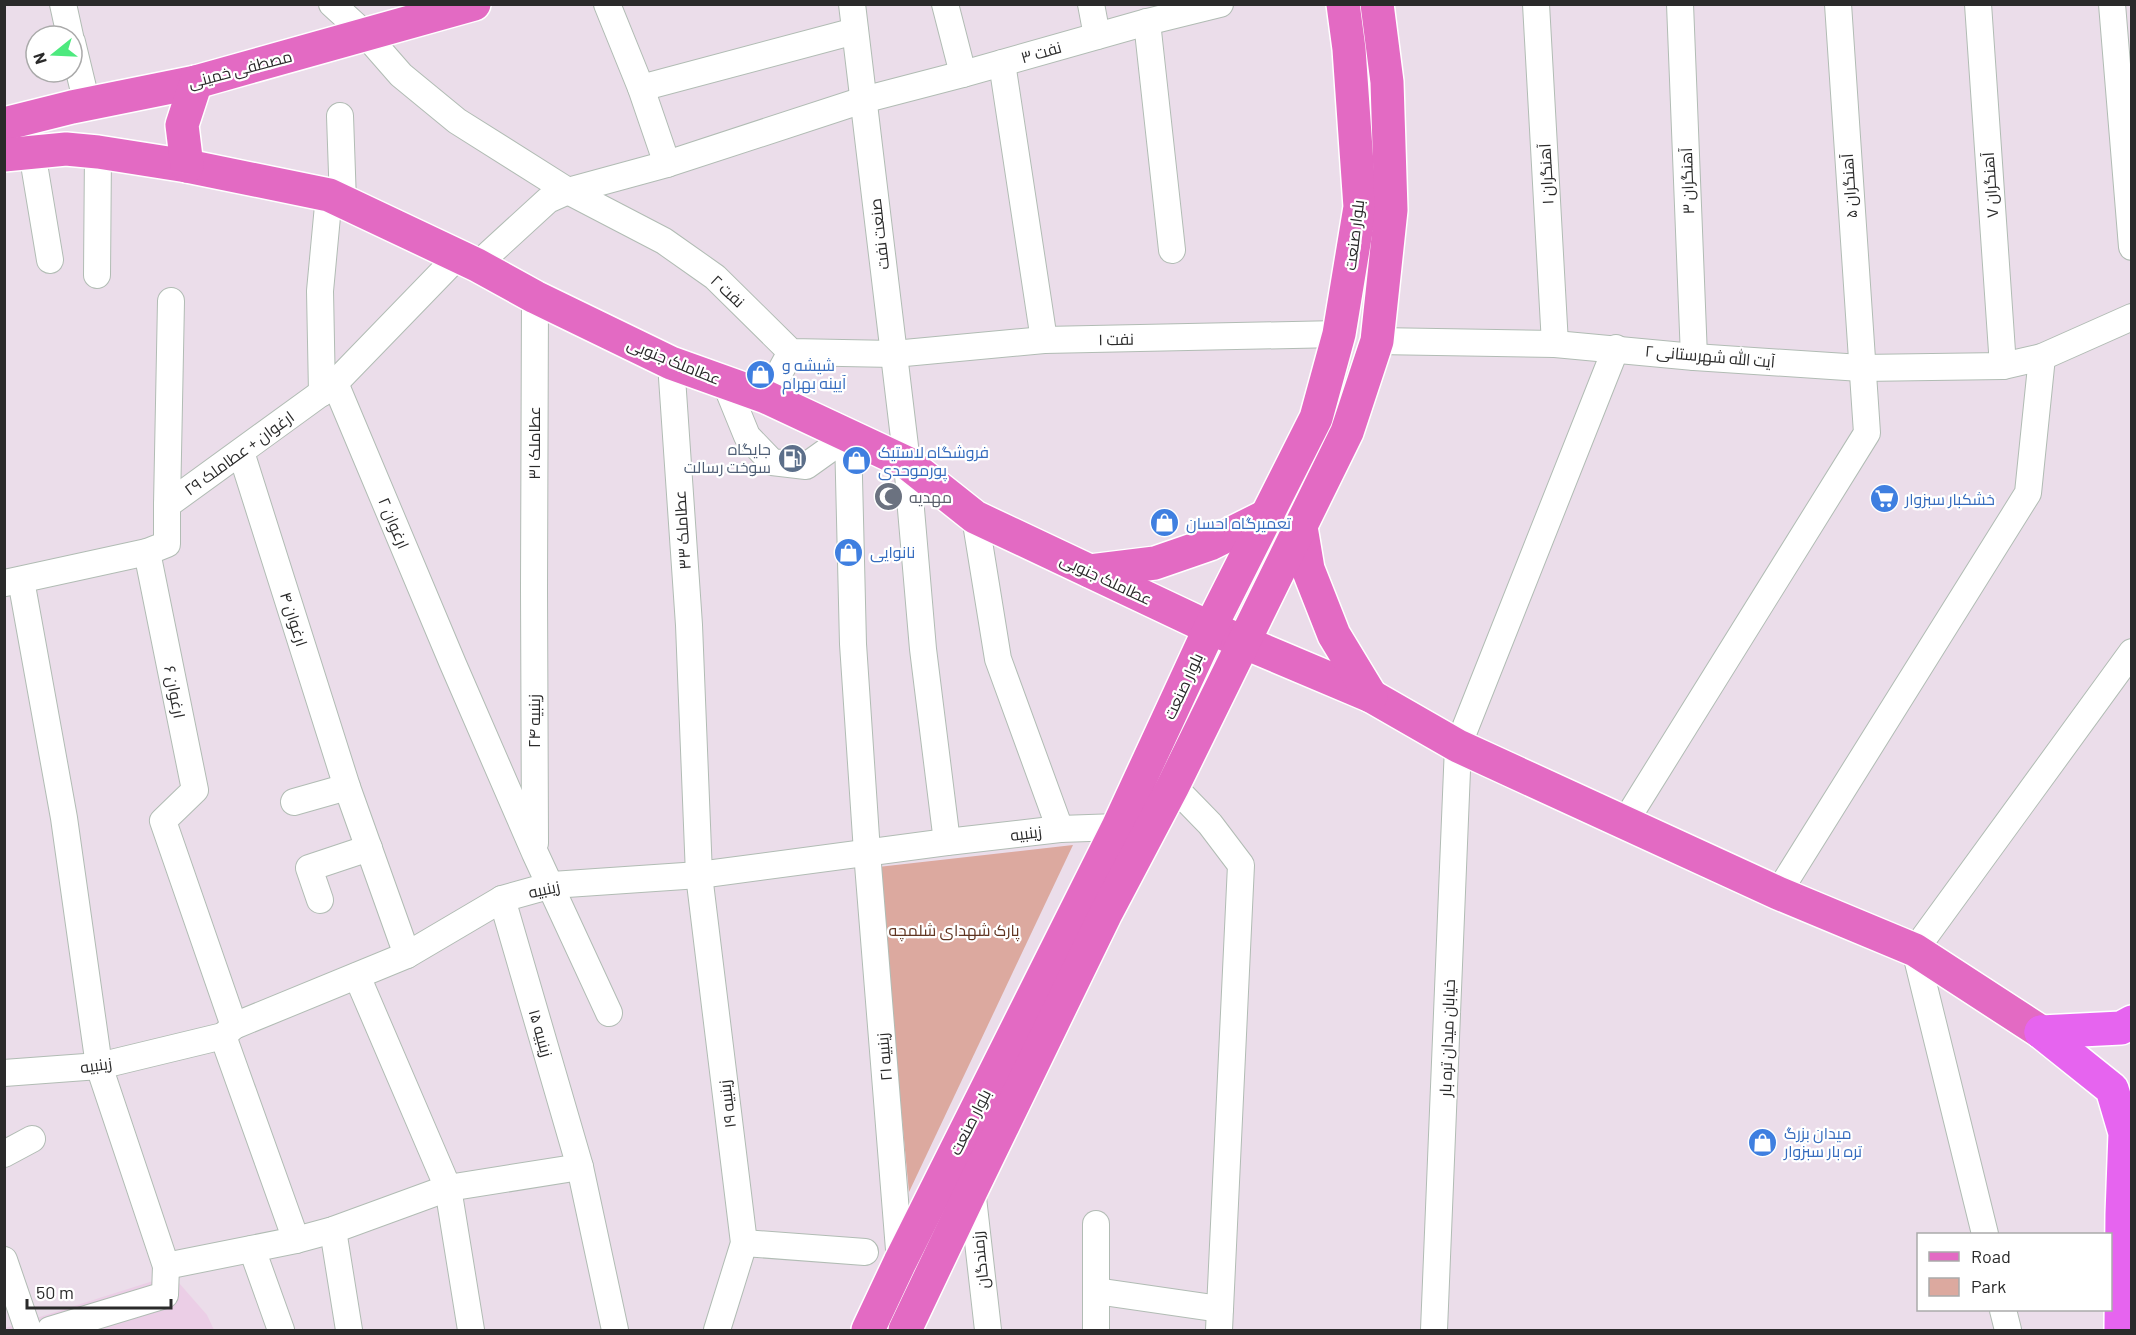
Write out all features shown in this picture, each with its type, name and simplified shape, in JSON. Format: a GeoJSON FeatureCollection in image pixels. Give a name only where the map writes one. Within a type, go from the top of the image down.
{"type":"FeatureCollection","features":[{"type":"Feature","properties":{"kind":"highway"},"geometry":{"type":"LineString","coordinates":[[2041,1032],[2121,1028],[2132,1022]]}},
{"type":"Feature","properties":{"kind":"highway"},"geometry":{"type":"LineString","coordinates":[[2041,1032],[2112,1089],[2125,1133],[2121,1330]]}},
{"type":"Feature","properties":{"kind":"main road","name":"بلوار صنعت"},"geometry":{"type":"LineString","coordinates":[[905,1330],[972,1188],[1094,907],[1118,827],[1210,628],[1316,418],[1339,334],[1360,207],[1349,49],[1343,4]]}},
{"type":"Feature","properties":{"kind":"main road","name":"بلوار صنعت"},"geometry":{"type":"LineString","coordinates":[[868,1330],[900,1262],[1094,907],[1173,786],[1347,432],[1377,341],[1391,210],[1387,81],[1377,4]]}},
{"type":"Feature","properties":{"kind":"main road","name":"مصطفی خمینی"},"geometry":{"type":"LineString","coordinates":[[4,125],[87,104],[196,82],[366,35],[404,14],[472,5]]}},
{"type":"Feature","properties":{"kind":"main road"},"geometry":{"type":"LineString","coordinates":[[187,166],[182,125],[196,82]]}},
{"type":"Feature","properties":{"kind":"main road"},"geometry":{"type":"LineString","coordinates":[[4,125],[80,137],[187,166]]}},
{"type":"Feature","properties":{"kind":"main road"},"geometry":{"type":"LineString","coordinates":[[18,153],[66,149],[187,166]]}},
{"type":"Feature","properties":{"kind":"main road","name":"عطاملک جنوبی"},"geometry":{"type":"LineString","coordinates":[[187,166],[336,198],[467,260],[535,297],[670,363],[766,397],[907,463],[975,517],[1210,628],[1371,696],[1458,746],[1778,893],[1916,950],[2041,1032]]}},
{"type":"Feature","properties":{"kind":"main road"},"geometry":{"type":"LineString","coordinates":[[1316,418],[1347,432]]}},
{"type":"Feature","properties":{"kind":"main road"},"geometry":{"type":"LineString","coordinates":[[1090,571],[1155,563],[1210,543],[1268,515]]}},
{"type":"Feature","properties":{"kind":"main road"},"geometry":{"type":"LineString","coordinates":[[1301,527],[1308,569],[1334,635],[1371,696]]}},
{"type":"Feature","properties":{"kind":"street"},"geometry":{"type":"LineString","coordinates":[[63,4],[67,24]]}},
{"type":"Feature","properties":{"kind":"street","name":"نفت ۲"},"geometry":{"type":"LineString","coordinates":[[332,4],[366,35],[401,75],[457,121],[558,195],[663,241],[715,277],[791,352]]}},
{"type":"Feature","properties":{"kind":"street"},"geometry":{"type":"LineString","coordinates":[[607,4],[667,164]]}},
{"type":"Feature","properties":{"kind":"street","name":"صنعت نفت"},"geometry":{"type":"LineString","coordinates":[[852,4],[907,463],[923,649],[947,842]]}},
{"type":"Feature","properties":{"kind":"street"},"geometry":{"type":"LineString","coordinates":[[945,4],[963,74]]}},
{"type":"Feature","properties":{"kind":"street"},"geometry":{"type":"LineString","coordinates":[[1091,4],[1097,36]]}},
{"type":"Feature","properties":{"kind":"street","name":"نفت ۳"},"geometry":{"type":"LineString","coordinates":[[558,195],[667,164],[863,100],[1147,21],[1220,4]]}},
{"type":"Feature","properties":{"kind":"street","name":"آهنگران ۱"},"geometry":{"type":"LineString","coordinates":[[1536,4],[1555,344]]}},
{"type":"Feature","properties":{"kind":"street","name":"آهنگران ۳"},"geometry":{"type":"LineString","coordinates":[[1680,4],[1694,357]]}},
{"type":"Feature","properties":{"kind":"street","name":"آهنگران ۵"},"geometry":{"type":"LineString","coordinates":[[1625,822],[1867,433],[1838,4]]}},
{"type":"Feature","properties":{"kind":"street","name":"آهنگران ۷"},"geometry":{"type":"LineString","coordinates":[[1978,4],[2003,366]]}},
{"type":"Feature","properties":{"kind":"street"},"geometry":{"type":"LineString","coordinates":[[2112,4],[2132,247]]}},
{"type":"Feature","properties":{"kind":"street"},"geometry":{"type":"LineString","coordinates":[[1147,21],[1172,250]]}},
{"type":"Feature","properties":{"kind":"street"},"geometry":{"type":"LineString","coordinates":[[640,88],[855,31]]}},
{"type":"Feature","properties":{"kind":"street"},"geometry":{"type":"LineString","coordinates":[[1002,63],[1044,340]]}},
{"type":"Feature","properties":{"kind":"street"},"geometry":{"type":"LineString","coordinates":[[82,84],[87,104]]}},
{"type":"Feature","properties":{"kind":"street"},"geometry":{"type":"LineString","coordinates":[[328,388],[320,291],[336,198],[340,116]]}},
{"type":"Feature","properties":{"kind":"street"},"geometry":{"type":"LineString","coordinates":[[97,275],[98,152]]}},
{"type":"Feature","properties":{"kind":"street"},"geometry":{"type":"LineString","coordinates":[[18,153],[50,260]]}},
{"type":"Feature","properties":{"kind":"street","name":"ارغوان + عطاملک ۲۹"},"geometry":{"type":"LineString","coordinates":[[13,581],[147,552],[167,544],[167,505],[328,388],[467,260],[558,195]]}},
{"type":"Feature","properties":{"kind":"street","name":"عطاملک ۳۱"},"geometry":{"type":"LineString","coordinates":[[534,589],[535,297]]}},
{"type":"Feature","properties":{"kind":"street"},"geometry":{"type":"LineString","coordinates":[[167,505],[171,301]]}},
{"type":"Feature","properties":{"kind":"street","name":"آیت الله شهرستانی ۲"},"geometry":{"type":"LineString","coordinates":[[1377,341],[1555,344],[1694,357],[1861,368],[2003,366],[2042,357],[2132,317]]}},
{"type":"Feature","properties":{"kind":"street","name":"نفت ۱"},"geometry":{"type":"LineString","coordinates":[[894,354],[1044,340],[1339,334]]}},
{"type":"Feature","properties":{"kind":"street","name":"خیابان میدان تره بار"},"geometry":{"type":"LineString","coordinates":[[1434,1330],[1458,746],[1616,348]]}},
{"type":"Feature","properties":{"kind":"street"},"geometry":{"type":"LineString","coordinates":[[766,397],[791,352],[894,354]]}},
{"type":"Feature","properties":{"kind":"street"},"geometry":{"type":"LineString","coordinates":[[1778,893],[2028,493],[2042,357]]}},
{"type":"Feature","properties":{"kind":"street","name":"عطاملک ۳۳"},"geometry":{"type":"LineString","coordinates":[[670,363],[689,625],[699,875]]}},
{"type":"Feature","properties":{"kind":"street"},"geometry":{"type":"LineString","coordinates":[[725,382],[747,436],[772,462],[806,466],[848,436]]}},
{"type":"Feature","properties":{"kind":"street","name":"ارغوان ۲"},"geometry":{"type":"LineString","coordinates":[[328,388],[609,1013]]}},
{"type":"Feature","properties":{"kind":"street","name":"زینبیه ۲۱"},"geometry":{"type":"LineString","coordinates":[[848,436],[854,644],[867,852],[900,1262]]}},
{"type":"Feature","properties":{"kind":"street","name":"ارغوان ۴"},"geometry":{"type":"LineString","coordinates":[[242,452],[347,787],[407,955]]}},
{"type":"Feature","properties":{"kind":"street"},"geometry":{"type":"LineString","coordinates":[[975,517],[998,658],[1060,829]]}},
{"type":"Feature","properties":{"kind":"street","name":"ارغوان ۶"},"geometry":{"type":"LineString","coordinates":[[147,552],[195,790],[163,821],[228,1031]]}},
{"type":"Feature","properties":{"kind":"street"},"geometry":{"type":"LineString","coordinates":[[13,581],[64,818],[99,1066],[166,1266],[165,1295],[50,1330]]}},
{"type":"Feature","properties":{"kind":"street","name":"زینبیه ۲۴"},"geometry":{"type":"LineString","coordinates":[[534,589],[536,853]]}},
{"type":"Feature","properties":{"kind":"street"},"geometry":{"type":"LineString","coordinates":[[1985,1233],[1916,950],[2132,652]]}},
{"type":"Feature","properties":{"kind":"street"},"geometry":{"type":"LineString","coordinates":[[1096,1291],[1220,1320],[1241,865],[1210,824],[1173,786]]}},
{"type":"Feature","properties":{"kind":"street"},"geometry":{"type":"LineString","coordinates":[[294,802],[347,787]]}},
{"type":"Feature","properties":{"kind":"street","name":"زینبیه"},"geometry":{"type":"LineString","coordinates":[[4,1073],[99,1066],[228,1031],[407,955],[502,899],[552,885],[699,875],[1060,829],[1118,827]]}},
{"type":"Feature","properties":{"kind":"street"},"geometry":{"type":"LineString","coordinates":[[320,900],[309,868],[369,848]]}},
{"type":"Feature","properties":{"kind":"street","name":"زینبیه ۱۹"},"geometry":{"type":"LineString","coordinates":[[699,875],[744,1243],[717,1330]]}},
{"type":"Feature","properties":{"kind":"street","name":"زینبیه ۱۵"},"geometry":{"type":"LineString","coordinates":[[502,899],[580,1167],[615,1330]]}},
{"type":"Feature","properties":{"kind":"street"},"geometry":{"type":"LineString","coordinates":[[357,976],[448,1188],[471,1330]]}},
{"type":"Feature","properties":{"kind":"street"},"geometry":{"type":"LineString","coordinates":[[228,1031],[296,1240]]}},
{"type":"Feature","properties":{"kind":"street"},"geometry":{"type":"LineString","coordinates":[[4,1154],[32,1139]]}},
{"type":"Feature","properties":{"kind":"street"},"geometry":{"type":"LineString","coordinates":[[166,1266],[296,1240],[333,1230],[448,1188],[580,1167]]}},
{"type":"Feature","properties":{"kind":"street","name":"رزمندگان"},"geometry":{"type":"LineString","coordinates":[[972,1188],[988,1330]]}},
{"type":"Feature","properties":{"kind":"street"},"geometry":{"type":"LineString","coordinates":[[1096,1224],[1096,1330]]}},
{"type":"Feature","properties":{"kind":"street"},"geometry":{"type":"LineString","coordinates":[[333,1230],[349,1330]]}},
{"type":"Feature","properties":{"kind":"street"},"geometry":{"type":"LineString","coordinates":[[744,1243],[866,1252]]}},
{"type":"Feature","properties":{"kind":"street"},"geometry":{"type":"LineString","coordinates":[[252,1249],[281,1330]]}},
{"type":"Feature","properties":{"kind":"street"},"geometry":{"type":"LineString","coordinates":[[4,1260],[28,1330]]}},
{"type":"Feature","properties":{"kind":"street"},"geometry":{"type":"LineString","coordinates":[[2003,1311],[2008,1330]]}},
{"type":"Feature","properties":{"kind":"shaded area"},"geometry":{"type":"Polygon","coordinates":[[[172,1275],[207,1315],[214,1330],[5,1330],[5,1328],[172,1275]]]}},
{"type":"Feature","properties":{"kind":"green space","name":"پارک شهدای شلمچه"},"geometry":{"type":"Polygon","coordinates":[[[1073,845],[909,1192],[878,867],[1073,845]]]}},
{"type":"Feature","properties":{"kind":"place","name":"شیشه و آیینه بهرام"},"geometry":{"type":"Point","coordinates":[761,374]}},
{"type":"Feature","properties":{"kind":"place","name":"جایگاه سوخت رسالت"},"geometry":{"type":"Point","coordinates":[792,458]}},
{"type":"Feature","properties":{"kind":"place","name":"فروشگاه لاستیک پورموحدی"},"geometry":{"type":"Point","coordinates":[857,461]}},
{"type":"Feature","properties":{"kind":"place","name":"مهدیه"},"geometry":{"type":"Point","coordinates":[888,497]}},
{"type":"Feature","properties":{"kind":"place","name":"خشکبار سبزوار"},"geometry":{"type":"Point","coordinates":[1884,499]}},
{"type":"Feature","properties":{"kind":"place","name":"تعمیرگاه احسان"},"geometry":{"type":"Point","coordinates":[1165,523]}},
{"type":"Feature","properties":{"kind":"place","name":"نانوایی"},"geometry":{"type":"Point","coordinates":[849,552]}},
{"type":"Feature","properties":{"kind":"place","name":"میدان بزرگ تره بار سبزوار"},"geometry":{"type":"Point","coordinates":[1763,1142]}}]}
